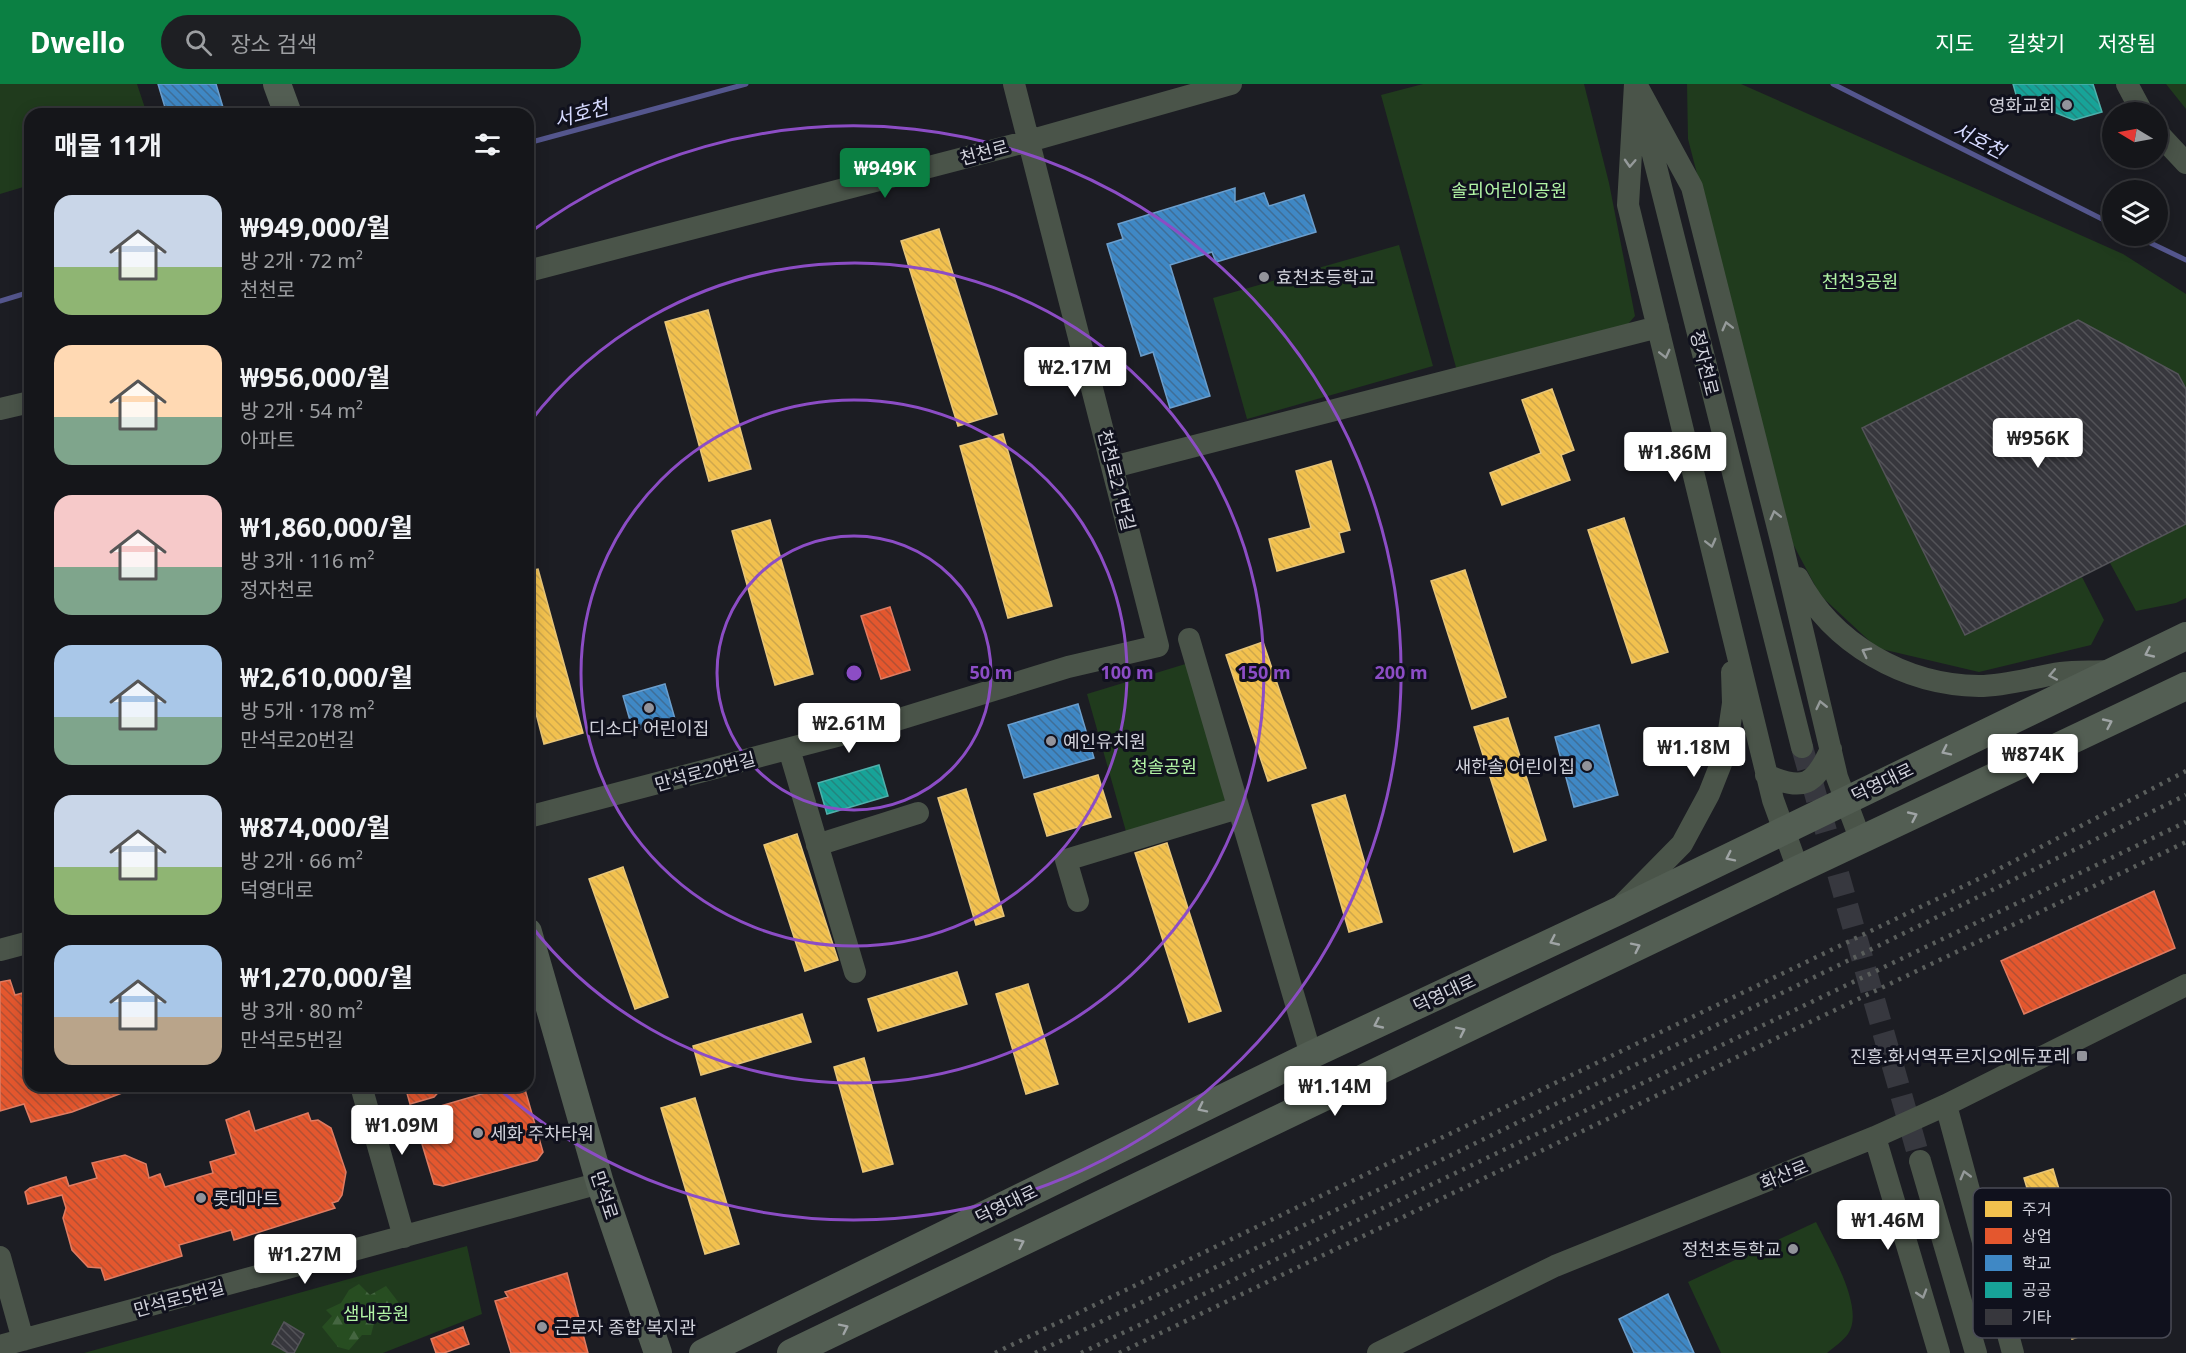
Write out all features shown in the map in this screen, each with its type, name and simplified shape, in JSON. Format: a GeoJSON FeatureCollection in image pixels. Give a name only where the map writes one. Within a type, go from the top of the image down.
{"type":"FeatureCollection","features":[{"type":"Feature","properties":{"kind":"main road"},"geometry":{"type":"LineString","coordinates":[[277,84],[286,108]]}},
{"type":"Feature","properties":{"kind":"main road","name":"덕영대로"},"geometry":{"type":"LineString","coordinates":[[703,1353],[1311,1055],[1614,913],[2186,636]]}},
{"type":"Feature","properties":{"kind":"main road"},"geometry":{"type":"LineString","coordinates":[[791,1353],[2186,686]]}},
{"type":"Feature","properties":{"kind":"main road","name":"만석로"},"geometry":{"type":"LineString","coordinates":[[534,953],[600,1183],[658,1353]]}},
{"type":"Feature","properties":{"kind":"street","name":"천천로21번길"},"geometry":{"type":"LineString","coordinates":[[1014,84],[1158,646]]}},
{"type":"Feature","properties":{"kind":"street","name":"천천로"},"geometry":{"type":"LineString","coordinates":[[534,269],[1029,141],[1231,84]]}},
{"type":"Feature","properties":{"kind":"street"},"geometry":{"type":"LineString","coordinates":[[1635,84],[1628,205],[1766,775],[1782,831],[1798,870]]}},
{"type":"Feature","properties":{"kind":"street"},"geometry":{"type":"LineString","coordinates":[[1635,84],[1692,187],[1831,749],[1861,841]]}},
{"type":"Feature","properties":{"kind":"street","name":"정자천로"},"geometry":{"type":"LineString","coordinates":[[1635,84],[1802,747]]}},
{"type":"Feature","properties":{"kind":"street"},"geometry":{"type":"LineString","coordinates":[[2127,84],[2137,102]]}},
{"type":"Feature","properties":{"kind":"street"},"geometry":{"type":"LineString","coordinates":[[2168,144],[2186,164]]}},
{"type":"Feature","properties":{"kind":"street"},"geometry":{"type":"LineString","coordinates":[[1113,467],[1658,327]]}},
{"type":"Feature","properties":{"kind":"street"},"geometry":{"type":"LineString","coordinates":[[0,409],[24,403]]}},
{"type":"Feature","properties":{"kind":"street"},"geometry":{"type":"LineString","coordinates":[[1783,548],[1810,602],[1835,629],[1862,652],[1922,677],[1979,686],[2011,684],[2061,673],[2112,670]]}},
{"type":"Feature","properties":{"kind":"street"},"geometry":{"type":"LineString","coordinates":[[1614,913],[1682,844],[1709,794],[1726,751],[1733,703],[1731,626]]}},
{"type":"Feature","properties":{"kind":"street"},"geometry":{"type":"LineString","coordinates":[[1189,639],[1311,1055]]}},
{"type":"Feature","properties":{"kind":"street","name":"만석로20번길"},"geometry":{"type":"LineString","coordinates":[[534,815],[890,722],[1068,667],[1158,646]]}},
{"type":"Feature","properties":{"kind":"street"},"geometry":{"type":"LineString","coordinates":[[789,749],[855,972]]}},
{"type":"Feature","properties":{"kind":"street"},"geometry":{"type":"LineString","coordinates":[[1766,775],[1789,785],[1805,783],[1821,770],[1831,749]]}},
{"type":"Feature","properties":{"kind":"street"},"geometry":{"type":"LineString","coordinates":[[1078,901],[1066,860],[1238,808]]}},
{"type":"Feature","properties":{"kind":"street"},"geometry":{"type":"LineString","coordinates":[[817,845],[918,813]]}},
{"type":"Feature","properties":{"kind":"street"},"geometry":{"type":"LineString","coordinates":[[0,950],[24,944]]}},
{"type":"Feature","properties":{"kind":"street","name":"화산로"},"geometry":{"type":"LineString","coordinates":[[1378,1353],[1555,1266],[1875,1137],[1946,1105],[2186,985]]}},
{"type":"Feature","properties":{"kind":"street"},"geometry":{"type":"LineString","coordinates":[[363,1092],[404,1237]]}},
{"type":"Feature","properties":{"kind":"street"},"geometry":{"type":"LineString","coordinates":[[1946,1105],[1973,1205]]}},
{"type":"Feature","properties":{"kind":"street"},"geometry":{"type":"LineString","coordinates":[[1875,1137],[1939,1353]]}},
{"type":"Feature","properties":{"kind":"street"},"geometry":{"type":"LineString","coordinates":[[1920,1161],[1976,1353]]}},
{"type":"Feature","properties":{"kind":"street","name":"만석로5번길"},"geometry":{"type":"LineString","coordinates":[[0,1346],[600,1183]]}},
{"type":"Feature","properties":{"kind":"street"},"geometry":{"type":"LineString","coordinates":[[0,1257],[23,1340]]}},
{"type":"Feature","properties":{"kind":"street"},"geometry":{"type":"LineString","coordinates":[[2009,1338],[2013,1353]]}},
{"type":"Feature","properties":{"kind":"green space"},"geometry":{"type":"Polygon","coordinates":[[[0,84],[137,84],[145,108],[24,108],[24,187],[0,194],[0,84]]]}},
{"type":"Feature","properties":{"kind":"green space","name":"솔뫼어린이공원"},"geometry":{"type":"Polygon","coordinates":[[[1423,84],[1584,84],[1609,183],[1635,316],[1622,331],[1457,371],[1381,95],[1423,84]]]}},
{"type":"Feature","properties":{"kind":"green space","name":"천천3공원"},"geometry":{"type":"Polygon","coordinates":[[[1687,84],[1741,84],[2123,254],[2186,294],[2186,389],[2178,374],[2078,320],[1862,428],[1965,635],[2082,577],[2104,620],[2091,645],[1979,672],[1877,648],[1820,595],[1793,544],[1688,139],[1687,84]]]}},
{"type":"Feature","properties":{"kind":"green space"},"geometry":{"type":"Polygon","coordinates":[[[2166,84],[2186,84],[2186,109],[2166,84]]]}},
{"type":"Feature","properties":{"kind":"green space"},"geometry":{"type":"Polygon","coordinates":[[[1399,245],[1433,366],[1247,419],[1213,298],[1399,245]]]}},
{"type":"Feature","properties":{"kind":"green space"},"geometry":{"type":"Polygon","coordinates":[[[2186,524],[2186,598],[2176,603],[2136,611],[2110,563],[2186,524]]]}},
{"type":"Feature","properties":{"kind":"green space","name":"청솔공원"},"geometry":{"type":"Polygon","coordinates":[[[1192,662],[1233,807],[1127,835],[1087,694],[1192,662]]]}},
{"type":"Feature","properties":{"kind":"green space"},"geometry":{"type":"Polygon","coordinates":[[[1816,1222],[1849,1294],[1852,1323],[1848,1334],[1827,1353],[1721,1353],[1688,1282],[1816,1222]]]}},
{"type":"Feature","properties":{"kind":"green space","name":"샘내공원"},"geometry":{"type":"Polygon","coordinates":[[[467,1246],[482,1314],[383,1353],[84,1353],[467,1246]]]}},
{"type":"Feature","properties":{"kind":"green space"},"geometry":{"type":"Polygon","coordinates":[[[359,1284],[370,1295],[386,1286],[399,1303],[383,1318],[375,1319],[371,1335],[362,1335],[349,1350],[338,1347],[322,1327],[332,1316],[326,1310],[341,1303],[349,1290],[359,1284]]]}},
{"type":"Feature","properties":{"kind":"building: 주거"},"geometry":{"type":"Polygon","coordinates":[[[939,229],[997,414],[958,426],[901,241],[939,229]]]}},
{"type":"Feature","properties":{"kind":"building: 주거"},"geometry":{"type":"Polygon","coordinates":[[[708,310],[751,469],[709,481],[665,322],[708,310]]]}},
{"type":"Feature","properties":{"kind":"building: 주거"},"geometry":{"type":"Polygon","coordinates":[[[1552,389],[1574,450],[1561,455],[1570,480],[1502,505],[1490,473],[1541,453],[1522,400],[1552,389]]]}},
{"type":"Feature","properties":{"kind":"building: 주거"},"geometry":{"type":"Polygon","coordinates":[[[1003,434],[1052,606],[1008,618],[960,446],[1003,434]]]}},
{"type":"Feature","properties":{"kind":"building: 주거"},"geometry":{"type":"Polygon","coordinates":[[[1331,461],[1350,530],[1339,533],[1344,552],[1277,571],[1269,539],[1311,528],[1296,471],[1331,461]]]}},
{"type":"Feature","properties":{"kind":"building: 주거"},"geometry":{"type":"Polygon","coordinates":[[[1624,518],[1668,652],[1632,663],[1588,530],[1624,518]]]}},
{"type":"Feature","properties":{"kind":"building: 주거"},"geometry":{"type":"Polygon","coordinates":[[[770,520],[813,674],[775,685],[732,531],[770,520]]]}},
{"type":"Feature","properties":{"kind":"building: 주거"},"geometry":{"type":"Polygon","coordinates":[[[538,569],[583,733],[544,744],[534,706],[534,570],[538,569]]]}},
{"type":"Feature","properties":{"kind":"building: 주거"},"geometry":{"type":"Polygon","coordinates":[[[1465,570],[1506,697],[1472,709],[1431,581],[1465,570]]]}},
{"type":"Feature","properties":{"kind":"building: 주거"},"geometry":{"type":"Polygon","coordinates":[[[1263,642],[1306,768],[1268,781],[1226,655],[1263,642]]]}},
{"type":"Feature","properties":{"kind":"building: 주거"},"geometry":{"type":"Polygon","coordinates":[[[1508,718],[1546,840],[1514,852],[1474,727],[1508,718]]]}},
{"type":"Feature","properties":{"kind":"building: 주거"},"geometry":{"type":"Polygon","coordinates":[[[1098,775],[1111,817],[1047,836],[1034,794],[1098,775]]]}},
{"type":"Feature","properties":{"kind":"building: 주거"},"geometry":{"type":"Polygon","coordinates":[[[966,789],[1004,916],[976,925],[938,798],[966,789]]]}},
{"type":"Feature","properties":{"kind":"building: 주거"},"geometry":{"type":"Polygon","coordinates":[[[1345,795],[1382,922],[1349,932],[1312,805],[1345,795]]]}},
{"type":"Feature","properties":{"kind":"building: 주거"},"geometry":{"type":"Polygon","coordinates":[[[797,834],[838,960],[805,971],[764,845],[797,834]]]}},
{"type":"Feature","properties":{"kind":"building: 주거"},"geometry":{"type":"Polygon","coordinates":[[[1167,843],[1221,1011],[1189,1022],[1135,853],[1167,843]]]}},
{"type":"Feature","properties":{"kind":"building: 주거"},"geometry":{"type":"Polygon","coordinates":[[[623,867],[668,997],[635,1009],[589,879],[623,867]]]}},
{"type":"Feature","properties":{"kind":"building: 주거"},"geometry":{"type":"Polygon","coordinates":[[[957,972],[967,1004],[878,1031],[868,999],[957,972]]]}},
{"type":"Feature","properties":{"kind":"building: 주거"},"geometry":{"type":"Polygon","coordinates":[[[1028,984],[1058,1084],[1026,1094],[996,994],[1028,984]]]}},
{"type":"Feature","properties":{"kind":"building: 주거"},"geometry":{"type":"Polygon","coordinates":[[[802,1014],[811,1042],[701,1075],[693,1046],[802,1014]]]}},
{"type":"Feature","properties":{"kind":"building: 주거"},"geometry":{"type":"Polygon","coordinates":[[[864,1058],[893,1164],[863,1172],[834,1067],[864,1058]]]}},
{"type":"Feature","properties":{"kind":"building: 주거"},"geometry":{"type":"Polygon","coordinates":[[[695,1098],[739,1244],[705,1254],[661,1108],[695,1098]]]}},
{"type":"Feature","properties":{"kind":"building: 주거"},"geometry":{"type":"Polygon","coordinates":[[[2053,1169],[2059,1188],[2027,1188],[2024,1178],[2053,1169]]]}},
{"type":"Feature","properties":{"kind":"building: 상업"},"geometry":{"type":"Polygon","coordinates":[[[890,607],[910,670],[881,679],[861,616],[890,607]]]}},
{"type":"Feature","properties":{"kind":"building: 상업"},"geometry":{"type":"Polygon","coordinates":[[[2154,891],[2175,948],[2024,1014],[2001,961],[2154,891]]]}},
{"type":"Feature","properties":{"kind":"building: 상업"},"geometry":{"type":"Polygon","coordinates":[[[10,980],[15,995],[24,993],[24,1092],[125,1092],[72,1112],[31,1122],[24,1104],[0,1111],[0,982],[10,980]]]}},
{"type":"Feature","properties":{"kind":"building: 상업"},"geometry":{"type":"Polygon","coordinates":[[[407,1092],[439,1092],[434,1097],[410,1104],[407,1092]]]}},
{"type":"Feature","properties":{"kind":"building: 상업","name":"세화 주차타워"},"geometry":{"type":"Polygon","coordinates":[[[488,1092],[526,1092],[543,1152],[537,1160],[443,1186],[434,1184],[413,1114],[488,1092]]]}},
{"type":"Feature","properties":{"kind":"building: 상업","name":"롯데마트"},"geometry":{"type":"Polygon","coordinates":[[[249,1111],[255,1131],[308,1113],[311,1121],[318,1120],[331,1128],[346,1172],[342,1195],[338,1201],[332,1203],[335,1208],[234,1240],[231,1230],[179,1245],[182,1256],[105,1280],[101,1268],[88,1267],[72,1250],[63,1218],[66,1208],[62,1195],[28,1204],[25,1192],[30,1188],[66,1177],[69,1186],[97,1178],[92,1163],[125,1155],[146,1164],[149,1178],[160,1174],[165,1187],[213,1173],[210,1162],[236,1154],[226,1120],[249,1111]]]}},
{"type":"Feature","properties":{"kind":"building: 상업","name":"근로자 종합 복지관"},"geometry":{"type":"Polygon","coordinates":[[[567,1273],[588,1353],[511,1353],[495,1301],[508,1297],[505,1292],[567,1273]]]}},
{"type":"Feature","properties":{"kind":"building: 상업"},"geometry":{"type":"Polygon","coordinates":[[[463,1327],[469,1344],[444,1353],[436,1353],[431,1339],[463,1327]]]}},
{"type":"Feature","properties":{"kind":"building: 학교"},"geometry":{"type":"Polygon","coordinates":[[[158,84],[216,84],[223,108],[165,108],[158,84]]]}},
{"type":"Feature","properties":{"kind":"building: 학교","name":"효천초등학교"},"geometry":{"type":"Polygon","coordinates":[[[1235,188],[1235,202],[1264,193],[1269,206],[1304,195],[1316,232],[1216,262],[1212,252],[1170,265],[1210,396],[1170,408],[1153,352],[1141,356],[1107,244],[1123,239],[1118,224],[1235,188]]]}},
{"type":"Feature","properties":{"kind":"building: 학교","name":"디소다 어린이집"},"geometry":{"type":"Polygon","coordinates":[[[665,684],[675,719],[633,731],[623,696],[665,684]]]}},
{"type":"Feature","properties":{"kind":"building: 학교","name":"예인유치원"},"geometry":{"type":"Polygon","coordinates":[[[1078,704],[1094,758],[1024,778],[1008,725],[1078,704]]]}},
{"type":"Feature","properties":{"kind":"building: 학교","name":"새한솔 어린이집"},"geometry":{"type":"Polygon","coordinates":[[[1599,725],[1618,795],[1574,807],[1555,737],[1599,725]]]}},
{"type":"Feature","properties":{"kind":"building: 학교"},"geometry":{"type":"Polygon","coordinates":[[[1668,1294],[1694,1353],[1634,1353],[1619,1319],[1668,1294]]]}},
{"type":"Feature","properties":{"kind":"building: 공공","name":"영화교회"},"geometry":{"type":"Polygon","coordinates":[[[2013,84],[2093,84],[2102,112],[2074,120],[2017,98],[2013,84]]]}},
{"type":"Feature","properties":{"kind":"building: 공공"},"geometry":{"type":"Polygon","coordinates":[[[879,765],[888,796],[827,814],[818,783],[879,765]]]}},
{"type":"Feature","properties":{"kind":"building: 기타"},"geometry":{"type":"Polygon","coordinates":[[[2078,320],[2178,374],[2186,389],[2186,524],[1965,635],[1862,428],[2078,320]]]}},
{"type":"Feature","properties":{"kind":"building: 기타"},"geometry":{"type":"Polygon","coordinates":[[[284,1322],[304,1334],[294,1353],[288,1353],[272,1344],[284,1322]]]}},
{"type":"Feature","properties":{"kind":"waterway","name":"서호천"},"geometry":{"type":"LineString","coordinates":[[534,141],[746,84]]}},
{"type":"Feature","properties":{"kind":"waterway","name":"서호천"},"geometry":{"type":"LineString","coordinates":[[1833,84],[2102,219]]}},
{"type":"Feature","properties":{"kind":"waterway","name":"서호천"},"geometry":{"type":"LineString","coordinates":[[2157,246],[2186,260]]}},
{"type":"Feature","properties":{"kind":"waterway","name":"서호천"},"geometry":{"type":"LineString","coordinates":[[0,301],[24,294]]}},
{"type":"Feature","properties":{"kind":"tunnel"},"geometry":{"type":"LineString","coordinates":[[1802,747],[1920,1161]]}},
{"type":"Feature","properties":{"kind":"railway"},"geometry":{"type":"LineString","coordinates":[[995,1353],[1993,872],[2186,771]]}},
{"type":"Feature","properties":{"kind":"railway"},"geometry":{"type":"LineString","coordinates":[[1035,1353],[1435,1163],[2186,795]]}},
{"type":"Feature","properties":{"kind":"railway"},"geometry":{"type":"LineString","coordinates":[[1081,1353],[2186,822]]}},
{"type":"Feature","properties":{"kind":"railway"},"geometry":{"type":"LineString","coordinates":[[1119,1353],[2186,842]]}},
{"type":"Feature","properties":{"kind":"place","name":"영화교회"},"geometry":{"type":"Point","coordinates":[2067,105]}},
{"type":"Feature","properties":{"kind":"place","name":"효천초등학교"},"geometry":{"type":"Point","coordinates":[1264,277]}},
{"type":"Feature","properties":{"kind":"place","name":"디소다 어린이집"},"geometry":{"type":"Point","coordinates":[649,708]}},
{"type":"Feature","properties":{"kind":"place","name":"예인유치원"},"geometry":{"type":"Point","coordinates":[1051,741]}},
{"type":"Feature","properties":{"kind":"place","name":"새한솔 어린이집"},"geometry":{"type":"Point","coordinates":[1587,766]}},
{"type":"Feature","properties":{"kind":"place","name":"진흥.화서역푸르지오에듀포레"},"geometry":{"type":"Point","coordinates":[2082,1056]}},
{"type":"Feature","properties":{"kind":"place","name":"세화 주차타워"},"geometry":{"type":"Point","coordinates":[478,1133]}},
{"type":"Feature","properties":{"kind":"place","name":"롯데마트"},"geometry":{"type":"Point","coordinates":[201,1198]}},
{"type":"Feature","properties":{"kind":"place","name":"정천초등학교"},"geometry":{"type":"Point","coordinates":[1793,1249]}},
{"type":"Feature","properties":{"kind":"place","name":"근로자 종합 복지관"},"geometry":{"type":"Point","coordinates":[542,1327]}}]}
